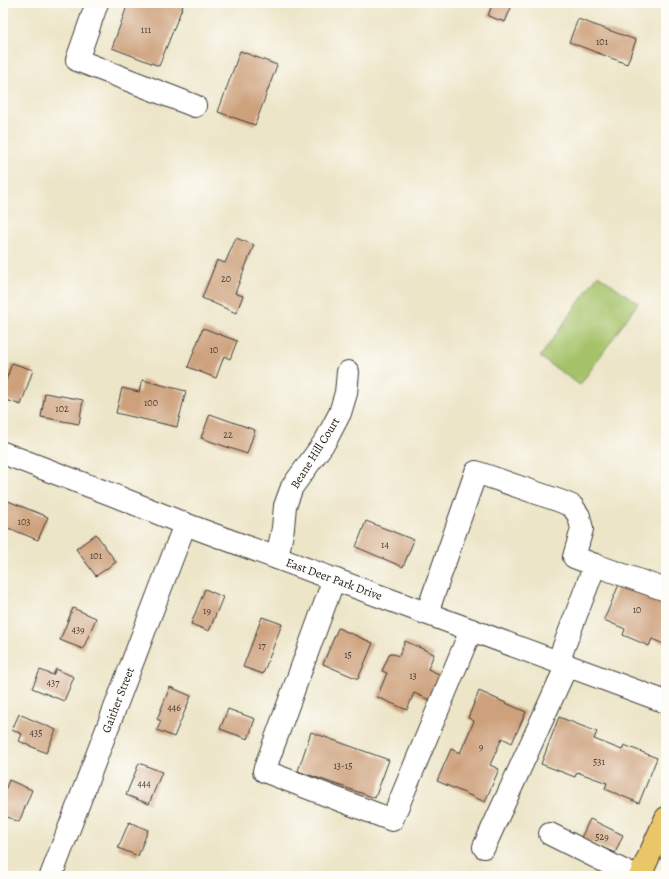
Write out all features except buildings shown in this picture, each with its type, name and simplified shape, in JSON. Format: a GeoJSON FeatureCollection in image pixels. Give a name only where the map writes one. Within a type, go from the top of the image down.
{"type":"FeatureCollection","features":[{"type":"Feature","properties":{"kind":"main road"},"geometry":{"type":"LineString","coordinates":[[640,876],[666,818]]}},
{"type":"Feature","properties":{"kind":"street"},"geometry":{"type":"LineString","coordinates":[[97,3],[77,60],[195,106]]}},
{"type":"Feature","properties":{"kind":"street","name":"Beane Hill Court"},"geometry":{"type":"LineString","coordinates":[[277,558],[283,528],[285,506],[292,487],[326,440],[340,413],[346,393],[348,372]]}},
{"type":"Feature","properties":{"kind":"street","name":"East Deer Park Drive"},"geometry":{"type":"LineString","coordinates":[[3,453],[185,524],[666,702]]}},
{"type":"Feature","properties":{"kind":"street"},"geometry":{"type":"LineString","coordinates":[[427,613],[476,472],[572,506],[579,516],[582,529],[574,557],[666,590]]}},
{"type":"Feature","properties":{"kind":"street","name":"Gaither Street"},"geometry":{"type":"LineString","coordinates":[[51,876],[185,524]]}},
{"type":"Feature","properties":{"kind":"street"},"geometry":{"type":"LineString","coordinates":[[484,847],[563,664],[595,565]]}},
{"type":"Feature","properties":{"kind":"street"},"geometry":{"type":"LineString","coordinates":[[334,579],[264,771],[392,820],[471,630]]}},
{"type":"Feature","properties":{"kind":"street"},"geometry":{"type":"LineString","coordinates":[[550,834],[634,876]]}},
{"type":"Feature","properties":{"kind":"green space"},"geometry":{"type":"Polygon","coordinates":[[[598,275],[638,303],[580,385],[540,357],[598,275]]]}}]}
